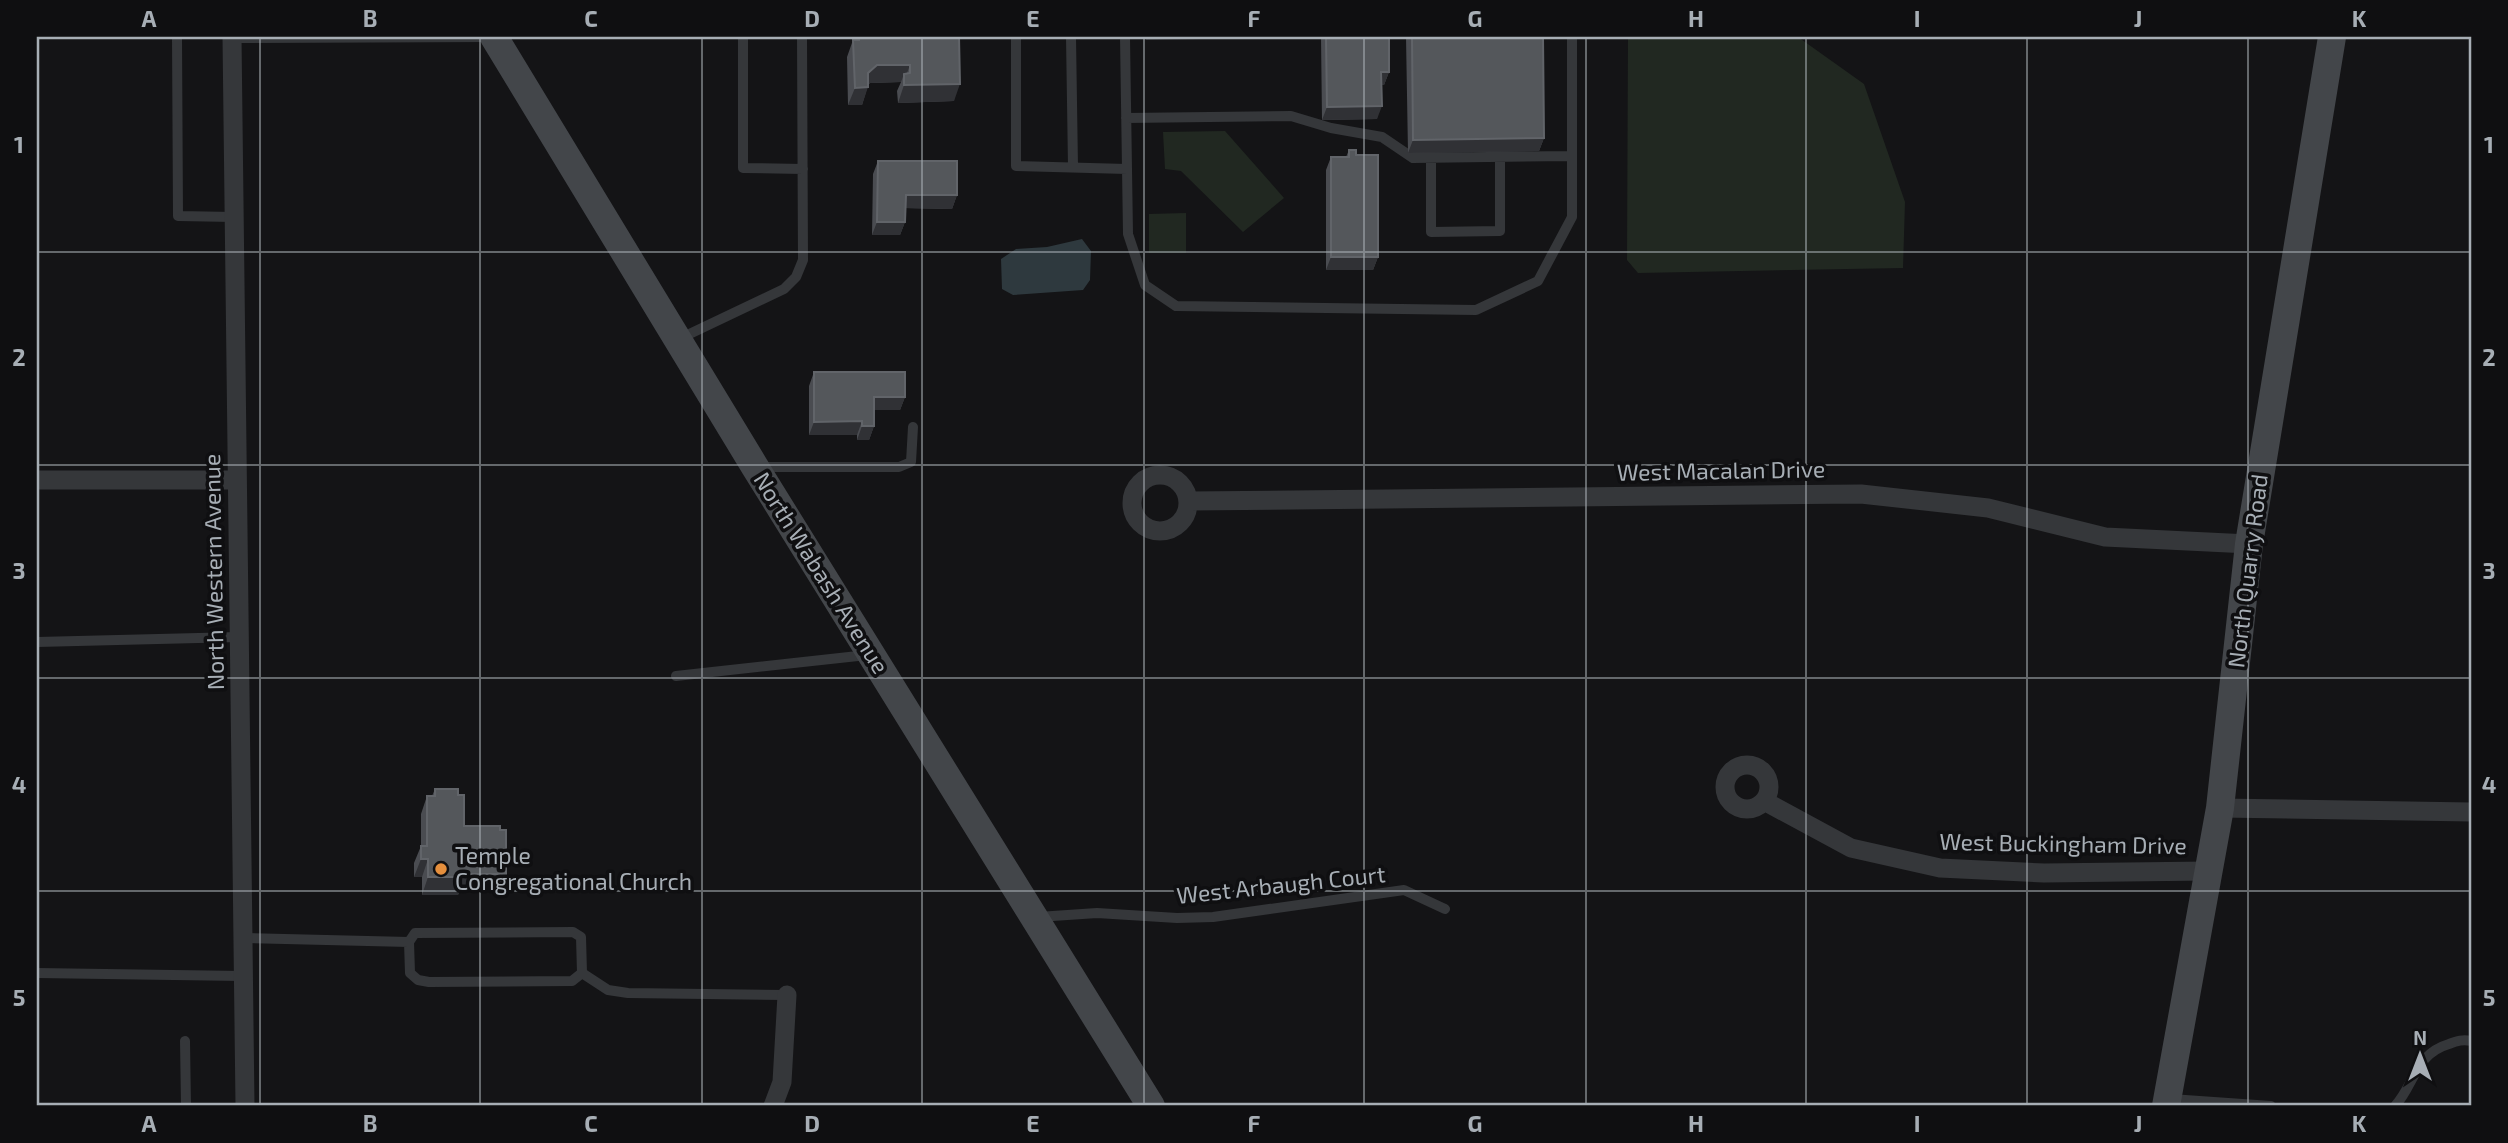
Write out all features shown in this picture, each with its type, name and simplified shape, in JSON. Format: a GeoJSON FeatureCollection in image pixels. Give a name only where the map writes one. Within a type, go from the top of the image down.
{"type":"FeatureCollection","features":[{"type":"Feature","properties":{"kind":"main road","name":"North Wabash Avenue"},"geometry":{"type":"LineString","coordinates":[[494,37],[755,467],[1151,1106]]}},
{"type":"Feature","properties":{"kind":"main road","name":"North Quarry Road"},"geometry":{"type":"LineString","coordinates":[[2167,1103],[2220,808],[2249,544],[2332,37]]}},
{"type":"Feature","properties":{"kind":"street","name":"North Western Avenue"},"geometry":{"type":"LineString","coordinates":[[232,37],[245,1106]]}},
{"type":"Feature","properties":{"kind":"street"},"geometry":{"type":"LineString","coordinates":[[37,480],[237,480]]}},
{"type":"Feature","properties":{"kind":"street","name":"West Macalan Drive"},"geometry":{"type":"LineString","coordinates":[[1189,501],[1861,494],[1987,508],[2105,537],[2249,544]]}},
{"type":"Feature","properties":{"kind":"street","name":"West Buckingham Drive"},"geometry":{"type":"LineString","coordinates":[[1764,801],[1851,848],[1940,868],[2044,873],[2207,871]]}},
{"type":"Feature","properties":{"kind":"street"},"geometry":{"type":"LineString","coordinates":[[2220,808],[2471,812]]}},
{"type":"Feature","properties":{"kind":"street"},"geometry":{"type":"LineString","coordinates":[[773,1106],[782,1082],[787,995]]}},
{"type":"Feature","properties":{"kind":"lane"},"geometry":{"type":"LineString","coordinates":[[177,37],[178,216],[234,217]]}},
{"type":"Feature","properties":{"kind":"lane"},"geometry":{"type":"LineString","coordinates":[[232,37],[494,37]]}},
{"type":"Feature","properties":{"kind":"lane"},"geometry":{"type":"LineString","coordinates":[[743,37],[743,168],[803,169]]}},
{"type":"Feature","properties":{"kind":"lane"},"geometry":{"type":"LineString","coordinates":[[678,340],[784,289],[796,277],[803,260],[802,37]]}},
{"type":"Feature","properties":{"kind":"lane"},"geometry":{"type":"LineString","coordinates":[[1016,37],[1016,166],[1127,169]]}},
{"type":"Feature","properties":{"kind":"lane"},"geometry":{"type":"LineString","coordinates":[[1071,37],[1073,167]]}},
{"type":"Feature","properties":{"kind":"lane"},"geometry":{"type":"LineString","coordinates":[[1125,37],[1128,234],[1145,285],[1176,306],[1476,310],[1538,281],[1572,218],[1572,37]]}},
{"type":"Feature","properties":{"kind":"lane"},"geometry":{"type":"LineString","coordinates":[[1126,118],[1292,116],[1331,128],[1382,137],[1413,158],[1572,156]]}},
{"type":"Feature","properties":{"kind":"lane"},"geometry":{"type":"LineString","coordinates":[[1431,158],[1431,232],[1500,231],[1500,156]]}},
{"type":"Feature","properties":{"kind":"lane"},"geometry":{"type":"LineString","coordinates":[[755,467],[899,467],[911,462],[913,427]]}},
{"type":"Feature","properties":{"kind":"lane"},"geometry":{"type":"LineString","coordinates":[[37,642],[239,637]]}},
{"type":"Feature","properties":{"kind":"lane"},"geometry":{"type":"LineString","coordinates":[[676,676],[871,654]]}},
{"type":"Feature","properties":{"kind":"lane","name":"West Arbaugh Court"},"geometry":{"type":"LineString","coordinates":[[1034,917],[1097,913],[1177,918],[1213,917],[1404,890],[1445,909]]}},
{"type":"Feature","properties":{"kind":"lane"},"geometry":{"type":"LineString","coordinates":[[573,932],[581,937],[582,973],[572,981],[561,982],[418,980],[410,973],[409,942],[415,933],[573,932]]}},
{"type":"Feature","properties":{"kind":"lane"},"geometry":{"type":"LineString","coordinates":[[242,938],[409,942]]}},
{"type":"Feature","properties":{"kind":"lane"},"geometry":{"type":"LineString","coordinates":[[37,973],[242,976]]}},
{"type":"Feature","properties":{"kind":"lane"},"geometry":{"type":"LineString","coordinates":[[582,973],[608,990],[628,993],[787,995]]}},
{"type":"Feature","properties":{"kind":"lane"},"geometry":{"type":"LineString","coordinates":[[2395,1106],[2424,1058],[2440,1047],[2464,1040],[2471,1041]]}},
{"type":"Feature","properties":{"kind":"lane"},"geometry":{"type":"LineString","coordinates":[[185,1041],[186,1106]]}},
{"type":"Feature","properties":{"kind":"lane"},"geometry":{"type":"LineString","coordinates":[[2167,1103],[2270,1106]]}},
{"type":"Feature","properties":{"kind":"shaded area"},"geometry":{"type":"Polygon","coordinates":[[[1628,37],[1798,37],[1864,84],[1905,202],[1903,268],[1638,273],[1627,260],[1628,37]]]}},
{"type":"Feature","properties":{"kind":"shaded area"},"geometry":{"type":"Polygon","coordinates":[[[1225,131],[1284,198],[1243,232],[1181,171],[1165,169],[1163,132],[1225,131]]]}},
{"type":"Feature","properties":{"kind":"shaded area"},"geometry":{"type":"Polygon","coordinates":[[[1186,213],[1186,253],[1149,253],[1149,214],[1186,213]]]}},
{"type":"Feature","properties":{"kind":"shaded area"},"geometry":{"type":"Polygon","coordinates":[[[1082,239],[1091,251],[1090,280],[1083,290],[1013,295],[1002,289],[1001,259],[1016,249],[1047,247],[1082,239]]]}},
{"type":"Feature","properties":{"kind":"building"},"geometry":{"type":"Polygon","coordinates":[[[859,37],[959,37],[960,84],[904,85],[904,74],[910,73],[910,65],[877,65],[868,73],[868,87],[855,88],[853,40],[859,40],[859,37]]]}},
{"type":"Feature","properties":{"kind":"building"},"geometry":{"type":"Polygon","coordinates":[[[1326,37],[1389,37],[1389,72],[1381,72],[1382,106],[1327,107],[1326,37]]]}},
{"type":"Feature","properties":{"kind":"building"},"geometry":{"type":"Polygon","coordinates":[[[1412,37],[1543,37],[1544,138],[1413,140],[1412,37]]]}},
{"type":"Feature","properties":{"kind":"building"},"geometry":{"type":"Polygon","coordinates":[[[1349,150],[1356,150],[1356,155],[1378,155],[1378,257],[1331,257],[1331,157],[1349,157],[1349,150]]]}},
{"type":"Feature","properties":{"kind":"building"},"geometry":{"type":"Polygon","coordinates":[[[878,161],[957,161],[957,195],[906,195],[905,222],[877,222],[878,161]]]}},
{"type":"Feature","properties":{"kind":"building"},"geometry":{"type":"Polygon","coordinates":[[[814,372],[905,372],[905,397],[874,397],[874,426],[862,426],[862,421],[814,422],[814,372]]]}},
{"type":"Feature","properties":{"kind":"building"},"geometry":{"type":"Polygon","coordinates":[[[435,789],[458,789],[458,795],[464,795],[464,826],[500,826],[500,830],[506,830],[506,874],[428,877],[428,859],[421,859],[421,846],[427,846],[427,796],[435,796],[435,789]]]}},
{"type":"Feature","properties":{"kind":"place","name":"Temple Congregational Church"},"geometry":{"type":"Point","coordinates":[441,869]}}]}
